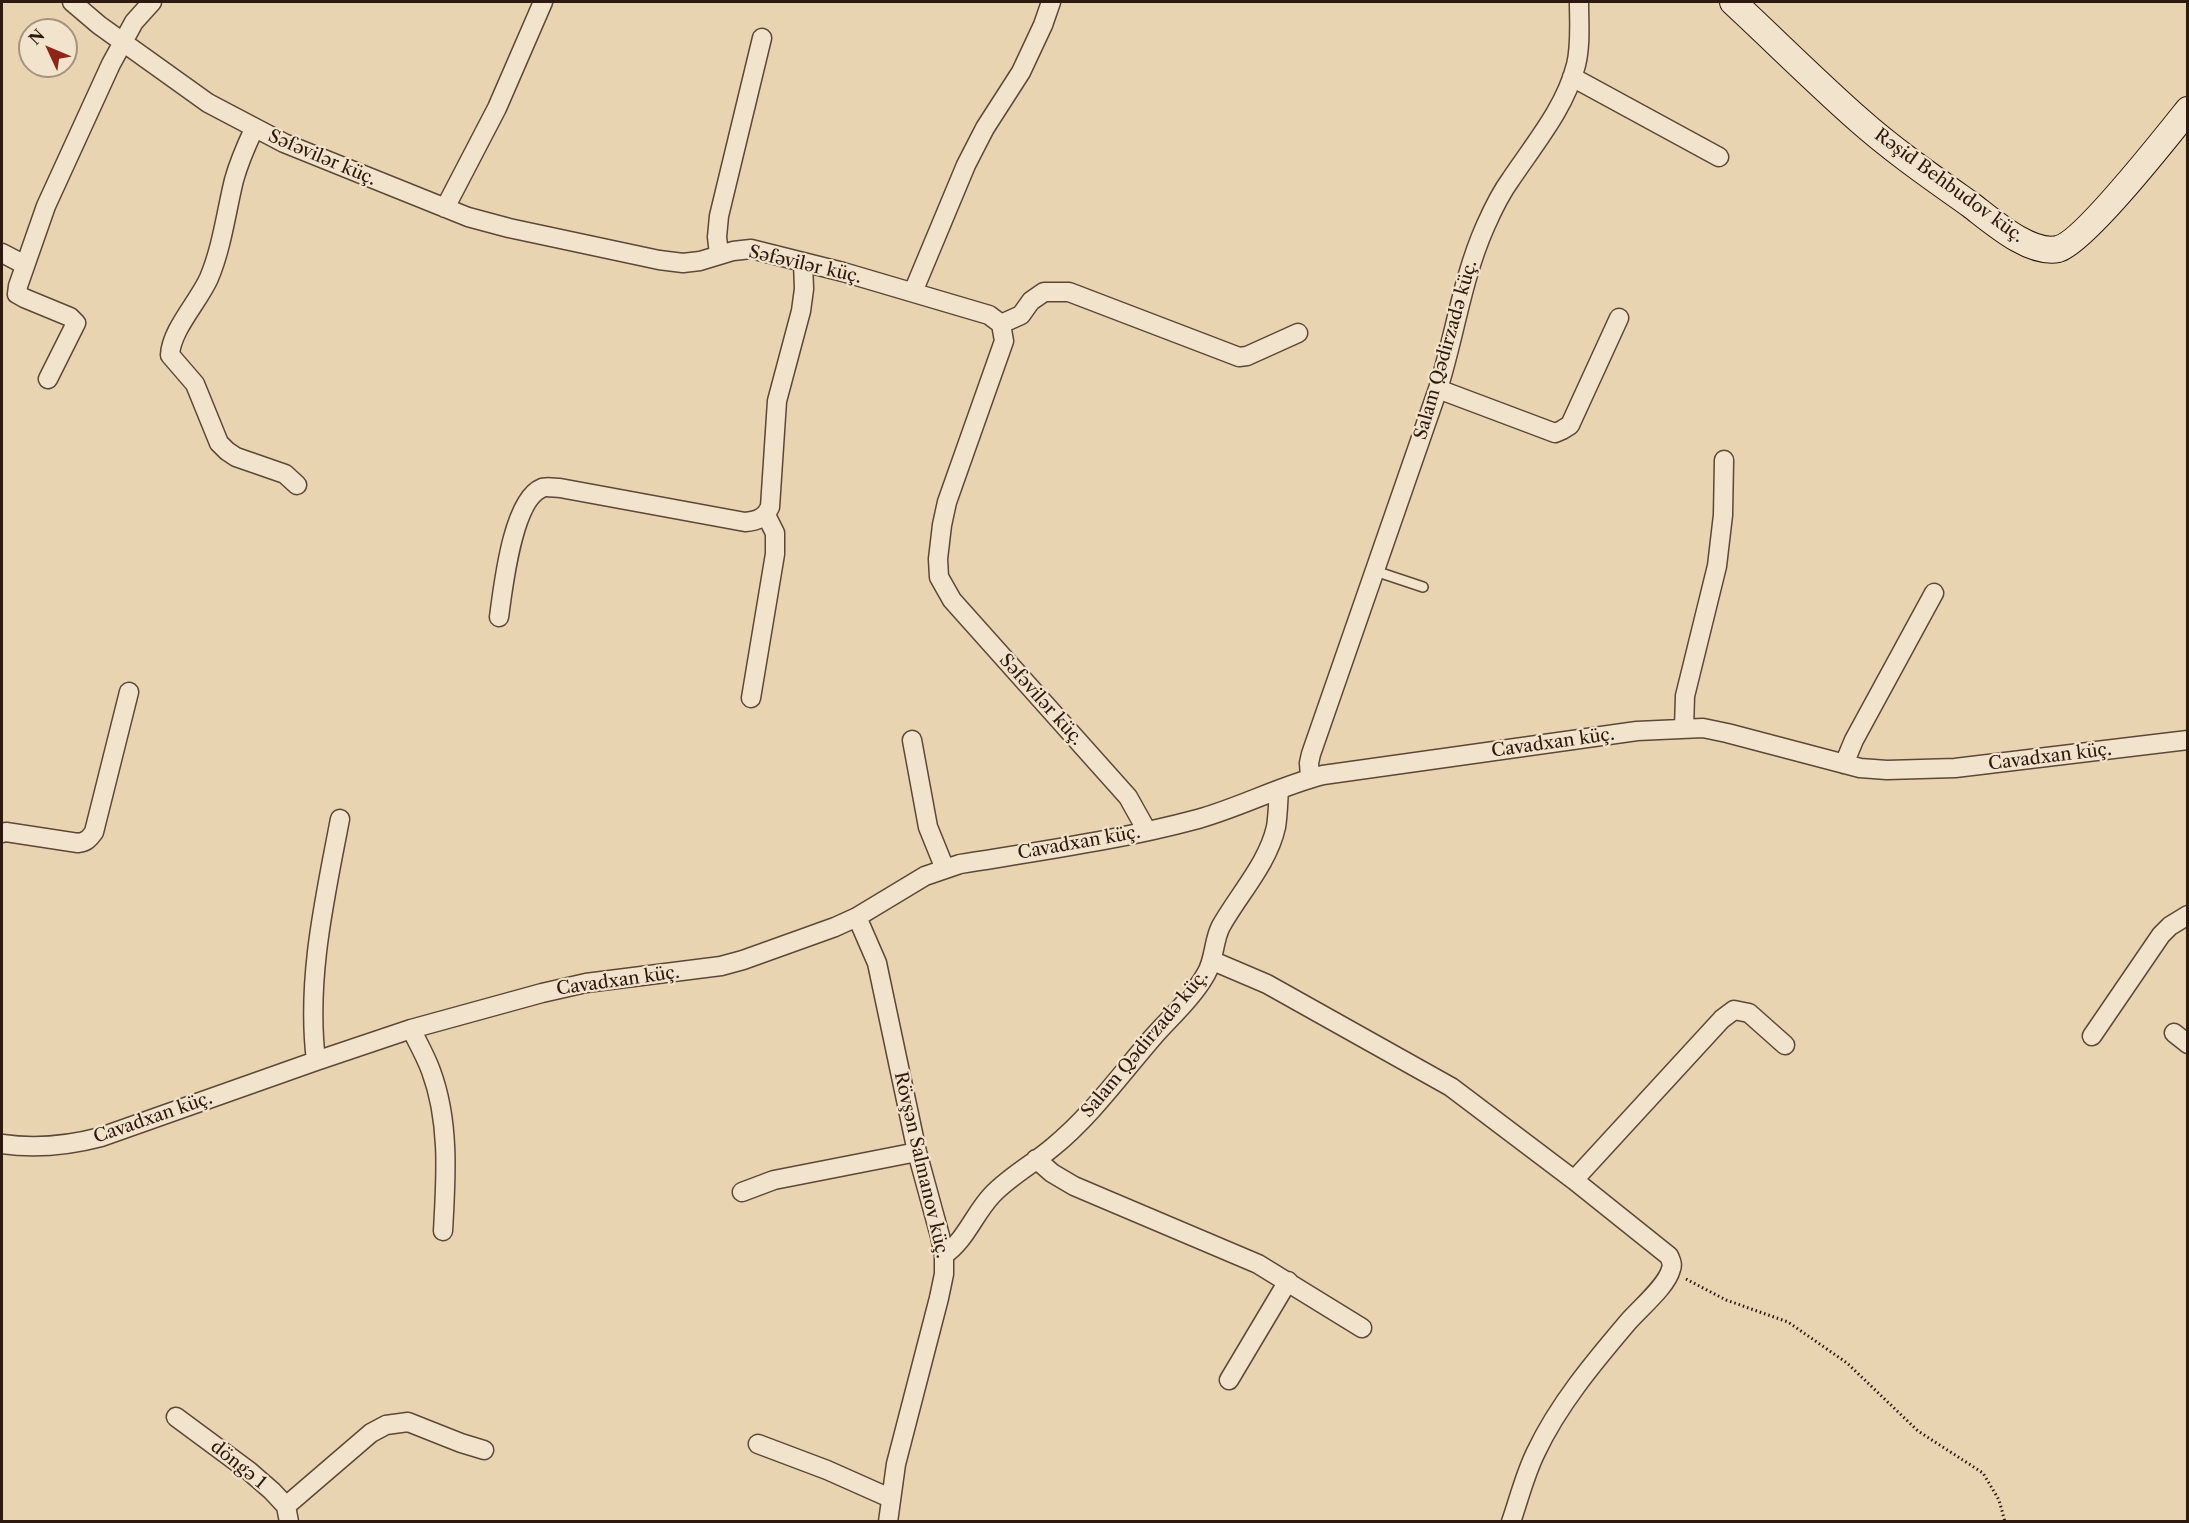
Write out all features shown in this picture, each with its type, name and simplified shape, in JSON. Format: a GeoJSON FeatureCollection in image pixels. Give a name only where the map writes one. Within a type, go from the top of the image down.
{"type":"FeatureCollection","features":[{"type":"Feature","properties":{"kind":"street","name":"Səfəvilər küç."},"geometry":{"type":"LineString","coordinates":[[72,2],[99,26],[208,103],[254,129],[468,217],[659,260],[700,261],[720,254],[751,249],[989,315],[1001,324],[1004,341],[947,502],[938,559],[939,577],[952,600],[1128,797],[1147,831]]}},
{"type":"Feature","properties":{"kind":"street"},"geometry":{"type":"LineString","coordinates":[[48,379],[75,323],[70,317],[17,294],[18,286],[46,206],[122,42],[134,22],[152,2]]}},
{"type":"Feature","properties":{"kind":"street"},"geometry":{"type":"LineString","coordinates":[[445,208],[497,108],[543,2]]}},
{"type":"Feature","properties":{"kind":"street"},"geometry":{"type":"LineString","coordinates":[[912,292],[966,165],[985,128],[1021,72],[1051,2]]}},
{"type":"Feature","properties":{"kind":"street","name":"Salam Qədirzadə küç."},"geometry":{"type":"LineString","coordinates":[[1310,778],[1311,754],[1448,359],[1462,293],[1484,228],[1510,180],[1550,123],[1572,77],[1579,50],[1579,2]]}},
{"type":"Feature","properties":{"kind":"street","name":"Rəşid Behbudov küç."},"geometry":{"type":"LineString","coordinates":[[1733,2],[1883,140],[2005,230],[2027,243],[2044,249],[2059,249],[2073,241],[2130,179],[2187,110]]}},
{"type":"Feature","properties":{"kind":"street"},"geometry":{"type":"LineString","coordinates":[[720,254],[717,237],[719,216],[762,38]]}},
{"type":"Feature","properties":{"kind":"street"},"geometry":{"type":"LineString","coordinates":[[1572,77],[1719,157]]}},
{"type":"Feature","properties":{"kind":"street"},"geometry":{"type":"LineString","coordinates":[[254,129],[234,179],[215,264],[170,348],[170,355],[195,384],[219,443],[226,451],[236,457],[285,474],[297,485]]}},
{"type":"Feature","properties":{"kind":"street"},"geometry":{"type":"LineString","coordinates":[[2,253],[26,265]]}},
{"type":"Feature","properties":{"kind":"street"},"geometry":{"type":"LineString","coordinates":[[499,617],[506,561],[521,512],[532,495],[542,488],[560,488],[745,522],[755,521],[766,515],[770,507],[777,401],[801,311],[804,289],[802,262]]}},
{"type":"Feature","properties":{"kind":"street"},"geometry":{"type":"LineString","coordinates":[[1001,324],[1021,315],[1031,301],[1044,292],[1069,292],[1239,357],[1247,356],[1298,333]]}},
{"type":"Feature","properties":{"kind":"street"},"geometry":{"type":"LineString","coordinates":[[1438,389],[1555,433],[1563,430],[1570,424],[1619,318]]}},
{"type":"Feature","properties":{"kind":"street"},"geometry":{"type":"LineString","coordinates":[[1684,728],[1685,696],[1717,566],[1723,515],[1724,460]]}},
{"type":"Feature","properties":{"kind":"street"},"geometry":{"type":"LineString","coordinates":[[751,698],[775,554],[776,533],[766,515]]}},
{"type":"Feature","properties":{"kind":"street"},"geometry":{"type":"LineString","coordinates":[[1844,764],[1854,740],[1934,593]]}},
{"type":"Feature","properties":{"kind":"street"},"geometry":{"type":"LineString","coordinates":[[2,833],[78,843],[90,839],[94,832],[129,692]]}},
{"type":"Feature","properties":{"kind":"street","name":"Cavadxan küç."},"geometry":{"type":"LineString","coordinates":[[2,1144],[49,1148],[74,1145],[411,1029],[586,983],[721,966],[835,927],[857,917],[925,876],[945,869],[1147,831],[1233,809],[1310,778],[1338,772],[1637,731],[1684,728],[1703,728],[1727,733],[1875,770],[1955,768],[2187,741]]}},
{"type":"Feature","properties":{"kind":"street"},"geometry":{"type":"LineString","coordinates":[[912,740],[928,827],[945,869]]}},
{"type":"Feature","properties":{"kind":"street","name":"Salam Qədirzadə küç."},"geometry":{"type":"LineString","coordinates":[[944,1255],[963,1237],[977,1213],[992,1195],[1077,1124],[1192,994],[1213,961],[1215,942],[1221,927],[1270,846],[1275,828],[1278,790]]}},
{"type":"Feature","properties":{"kind":"street"},"geometry":{"type":"LineString","coordinates":[[315,1061],[313,1036],[317,939],[340,819]]}},
{"type":"Feature","properties":{"kind":"street"},"geometry":{"type":"LineString","coordinates":[[2092,1036],[2161,935],[2187,915]]}},
{"type":"Feature","properties":{"kind":"street","name":"Rövşən Salmanov küç."},"geometry":{"type":"LineString","coordinates":[[857,917],[877,963],[917,1152],[944,1255],[944,1274],[939,1298],[896,1464],[888,1521]]}},
{"type":"Feature","properties":{"kind":"street"},"geometry":{"type":"LineString","coordinates":[[1213,961],[1267,984],[1425,1071],[1472,1101],[1669,1256],[1672,1263],[1671,1270],[1665,1282],[1621,1330],[1546,1432],[1530,1464],[1511,1521]]}},
{"type":"Feature","properties":{"kind":"street"},"geometry":{"type":"LineString","coordinates":[[1574,1180],[1722,1019],[1734,1010],[1749,1013],[1785,1046]]}},
{"type":"Feature","properties":{"kind":"street"},"geometry":{"type":"LineString","coordinates":[[411,1029],[431,1070],[440,1099],[447,1166],[443,1231]]}},
{"type":"Feature","properties":{"kind":"street"},"geometry":{"type":"LineString","coordinates":[[742,1192],[774,1180],[917,1152]]}},
{"type":"Feature","properties":{"kind":"street"},"geometry":{"type":"LineString","coordinates":[[1036,1159],[1052,1173],[1074,1186],[1258,1264],[1362,1328]]}},
{"type":"Feature","properties":{"kind":"street"},"geometry":{"type":"LineString","coordinates":[[1229,1380],[1288,1281]]}},
{"type":"Feature","properties":{"kind":"street","name":"döngə 1"},"geometry":{"type":"LineString","coordinates":[[176,1417],[249,1471],[288,1514]]}},
{"type":"Feature","properties":{"kind":"street"},"geometry":{"type":"LineString","coordinates":[[288,1514],[371,1433],[386,1425],[408,1422],[484,1450]]}},
{"type":"Feature","properties":{"kind":"street"},"geometry":{"type":"LineString","coordinates":[[758,1444],[827,1470],[890,1498]]}},
{"type":"Feature","properties":{"kind":"lane"},"geometry":{"type":"LineString","coordinates":[[1375,571],[1423,587]]}},
{"type":"Feature","properties":{"kind":"path"},"geometry":{"type":"LineString","coordinates":[[1671,1270],[1726,1300],[1788,1322],[1847,1363],[1918,1431],[1983,1473],[1999,1500],[2005,1521]]}}]}
